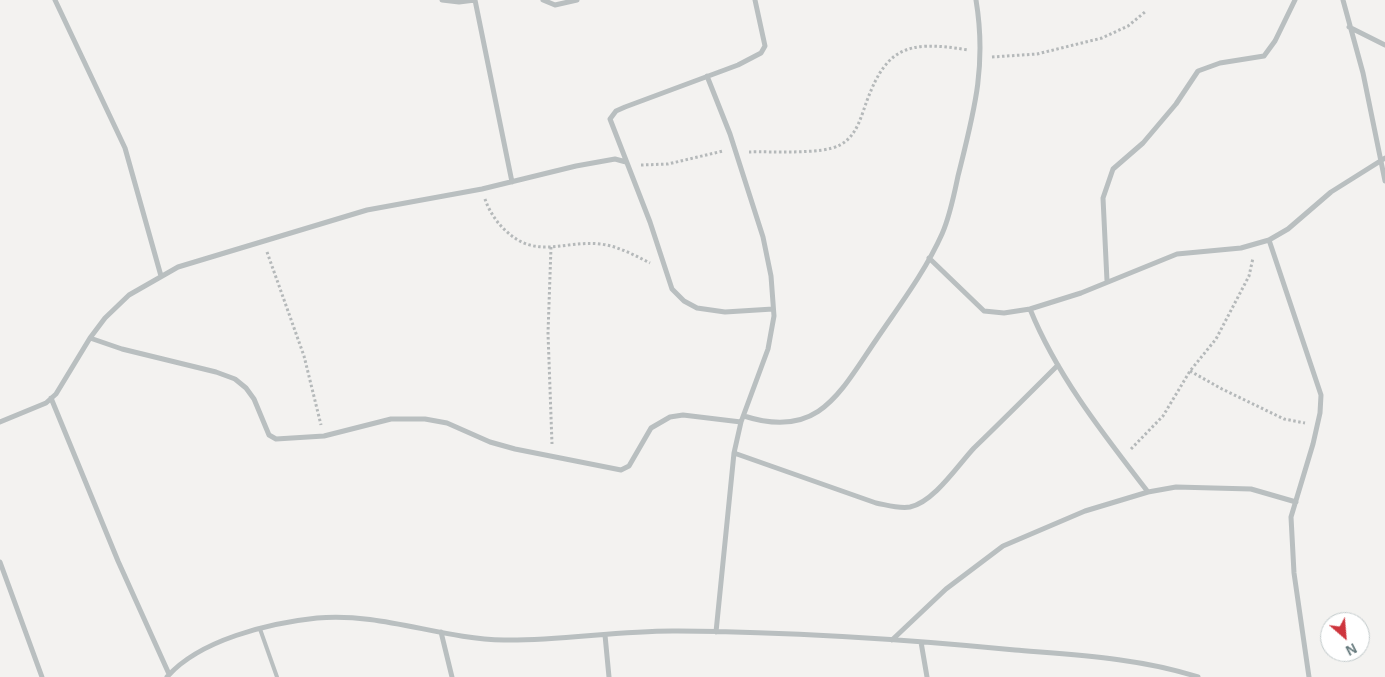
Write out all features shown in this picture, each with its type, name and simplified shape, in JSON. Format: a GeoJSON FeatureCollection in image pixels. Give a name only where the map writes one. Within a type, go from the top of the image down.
{"type":"FeatureCollection","features":[{"type":"Feature","properties":{"kind":"street"},"geometry":{"type":"LineString","coordinates":[[55,0],[125,148],[161,276]]}},
{"type":"Feature","properties":{"kind":"street"},"geometry":{"type":"LineString","coordinates":[[442,0],[459,2],[475,0],[512,182]]}},
{"type":"Feature","properties":{"kind":"street"},"geometry":{"type":"LineString","coordinates":[[543,0],[555,5],[577,0]]}},
{"type":"Feature","properties":{"kind":"street"},"geometry":{"type":"LineString","coordinates":[[755,0],[765,46],[761,53],[625,107],[611,116],[672,289],[684,301],[697,308],[725,312],[773,310]]}},
{"type":"Feature","properties":{"kind":"street"},"geometry":{"type":"LineString","coordinates":[[744,416],[761,421],[786,423],[801,421],[816,415],[826,407],[861,362],[929,258],[943,233],[974,115],[981,59],[982,33],[976,0]]}},
{"type":"Feature","properties":{"kind":"street"},"geometry":{"type":"LineString","coordinates":[[1107,281],[1104,198],[1113,169],[1143,143],[1176,104],[1198,71],[1220,63],[1264,56],[1275,41],[1295,0]]}},
{"type":"Feature","properties":{"kind":"street"},"geometry":{"type":"LineString","coordinates":[[1343,0],[1383,160],[1385,181]]}},
{"type":"Feature","properties":{"kind":"street"},"geometry":{"type":"LineString","coordinates":[[1349,27],[1385,45]]}},
{"type":"Feature","properties":{"kind":"street"},"geometry":{"type":"LineString","coordinates":[[707,76],[735,151],[763,237],[771,276],[773,310],[768,348],[741,422],[734,452],[716,632]]}},
{"type":"Feature","properties":{"kind":"street"},"geometry":{"type":"LineString","coordinates":[[0,422],[37,408],[56,394],[90,338],[105,318],[129,295],[161,276],[205,258],[367,210],[482,189],[615,159],[627,164]]}},
{"type":"Feature","properties":{"kind":"street"},"geometry":{"type":"LineString","coordinates":[[929,258],[984,311],[1004,313],[1030,309],[1081,293],[1177,254],[1241,248],[1269,240],[1288,229],[1331,192],[1383,160]]}},
{"type":"Feature","properties":{"kind":"street"},"geometry":{"type":"LineString","coordinates":[[1269,240],[1321,396],[1318,422],[1292,517],[1294,574],[1310,677]]}},
{"type":"Feature","properties":{"kind":"street"},"geometry":{"type":"LineString","coordinates":[[1030,309],[1044,343],[1058,365],[1121,457],[1148,492]]}},
{"type":"Feature","properties":{"kind":"street"},"geometry":{"type":"LineString","coordinates":[[90,338],[131,352],[216,372],[235,379],[246,388],[254,399],[269,434],[276,439],[324,436],[390,419],[425,419],[447,423],[490,442],[552,457],[621,470],[629,466],[651,428],[670,417],[683,415],[741,422]]}},
{"type":"Feature","properties":{"kind":"street"},"geometry":{"type":"LineString","coordinates":[[734,452],[876,503],[899,508],[911,507],[922,502],[936,490],[1058,365]]}},
{"type":"Feature","properties":{"kind":"street"},"geometry":{"type":"LineString","coordinates":[[51,398],[168,676],[203,650],[260,629],[335,617],[389,621],[441,632],[503,640],[676,631],[921,642],[1089,657],[1144,664],[1198,677]]}},
{"type":"Feature","properties":{"kind":"street"},"geometry":{"type":"LineString","coordinates":[[892,640],[946,590],[1003,546],[1085,511],[1148,492],[1176,487],[1217,486],[1252,489],[1296,502]]}},
{"type":"Feature","properties":{"kind":"street"},"geometry":{"type":"LineString","coordinates":[[0,562],[42,677]]}},
{"type":"Feature","properties":{"kind":"street"},"geometry":{"type":"LineString","coordinates":[[441,632],[452,677]]}},
{"type":"Feature","properties":{"kind":"street"},"geometry":{"type":"LineString","coordinates":[[605,635],[609,677]]}},
{"type":"Feature","properties":{"kind":"street"},"geometry":{"type":"LineString","coordinates":[[921,642],[927,677]]}},
{"type":"Feature","properties":{"kind":"lane"},"geometry":{"type":"LineString","coordinates":[[260,629],[277,677]]}},
{"type":"Feature","properties":{"kind":"path"},"geometry":{"type":"LineString","coordinates":[[981,59],[1037,54],[1102,38],[1128,26],[1145,12]]}},
{"type":"Feature","properties":{"kind":"path"},"geometry":{"type":"LineString","coordinates":[[627,164],[668,164],[735,151],[833,149],[848,140],[854,132],[872,84],[899,51],[912,46],[930,45],[981,52]]}},
{"type":"Feature","properties":{"kind":"path"},"geometry":{"type":"LineString","coordinates":[[482,189],[486,204],[500,226],[513,238],[526,245],[551,247],[601,244],[626,250],[666,272]]}},
{"type":"Feature","properties":{"kind":"path"},"geometry":{"type":"LineString","coordinates":[[263,240],[304,356],[324,436]]}},
{"type":"Feature","properties":{"kind":"path"},"geometry":{"type":"LineString","coordinates":[[1121,457],[1147,434],[1163,416],[1190,371],[1216,339],[1244,286],[1252,265],[1254,245]]}},
{"type":"Feature","properties":{"kind":"path"},"geometry":{"type":"LineString","coordinates":[[551,247],[548,332],[552,457]]}},
{"type":"Feature","properties":{"kind":"path"},"geometry":{"type":"LineString","coordinates":[[1190,371],[1284,419],[1300,423],[1318,422]]}}]}
